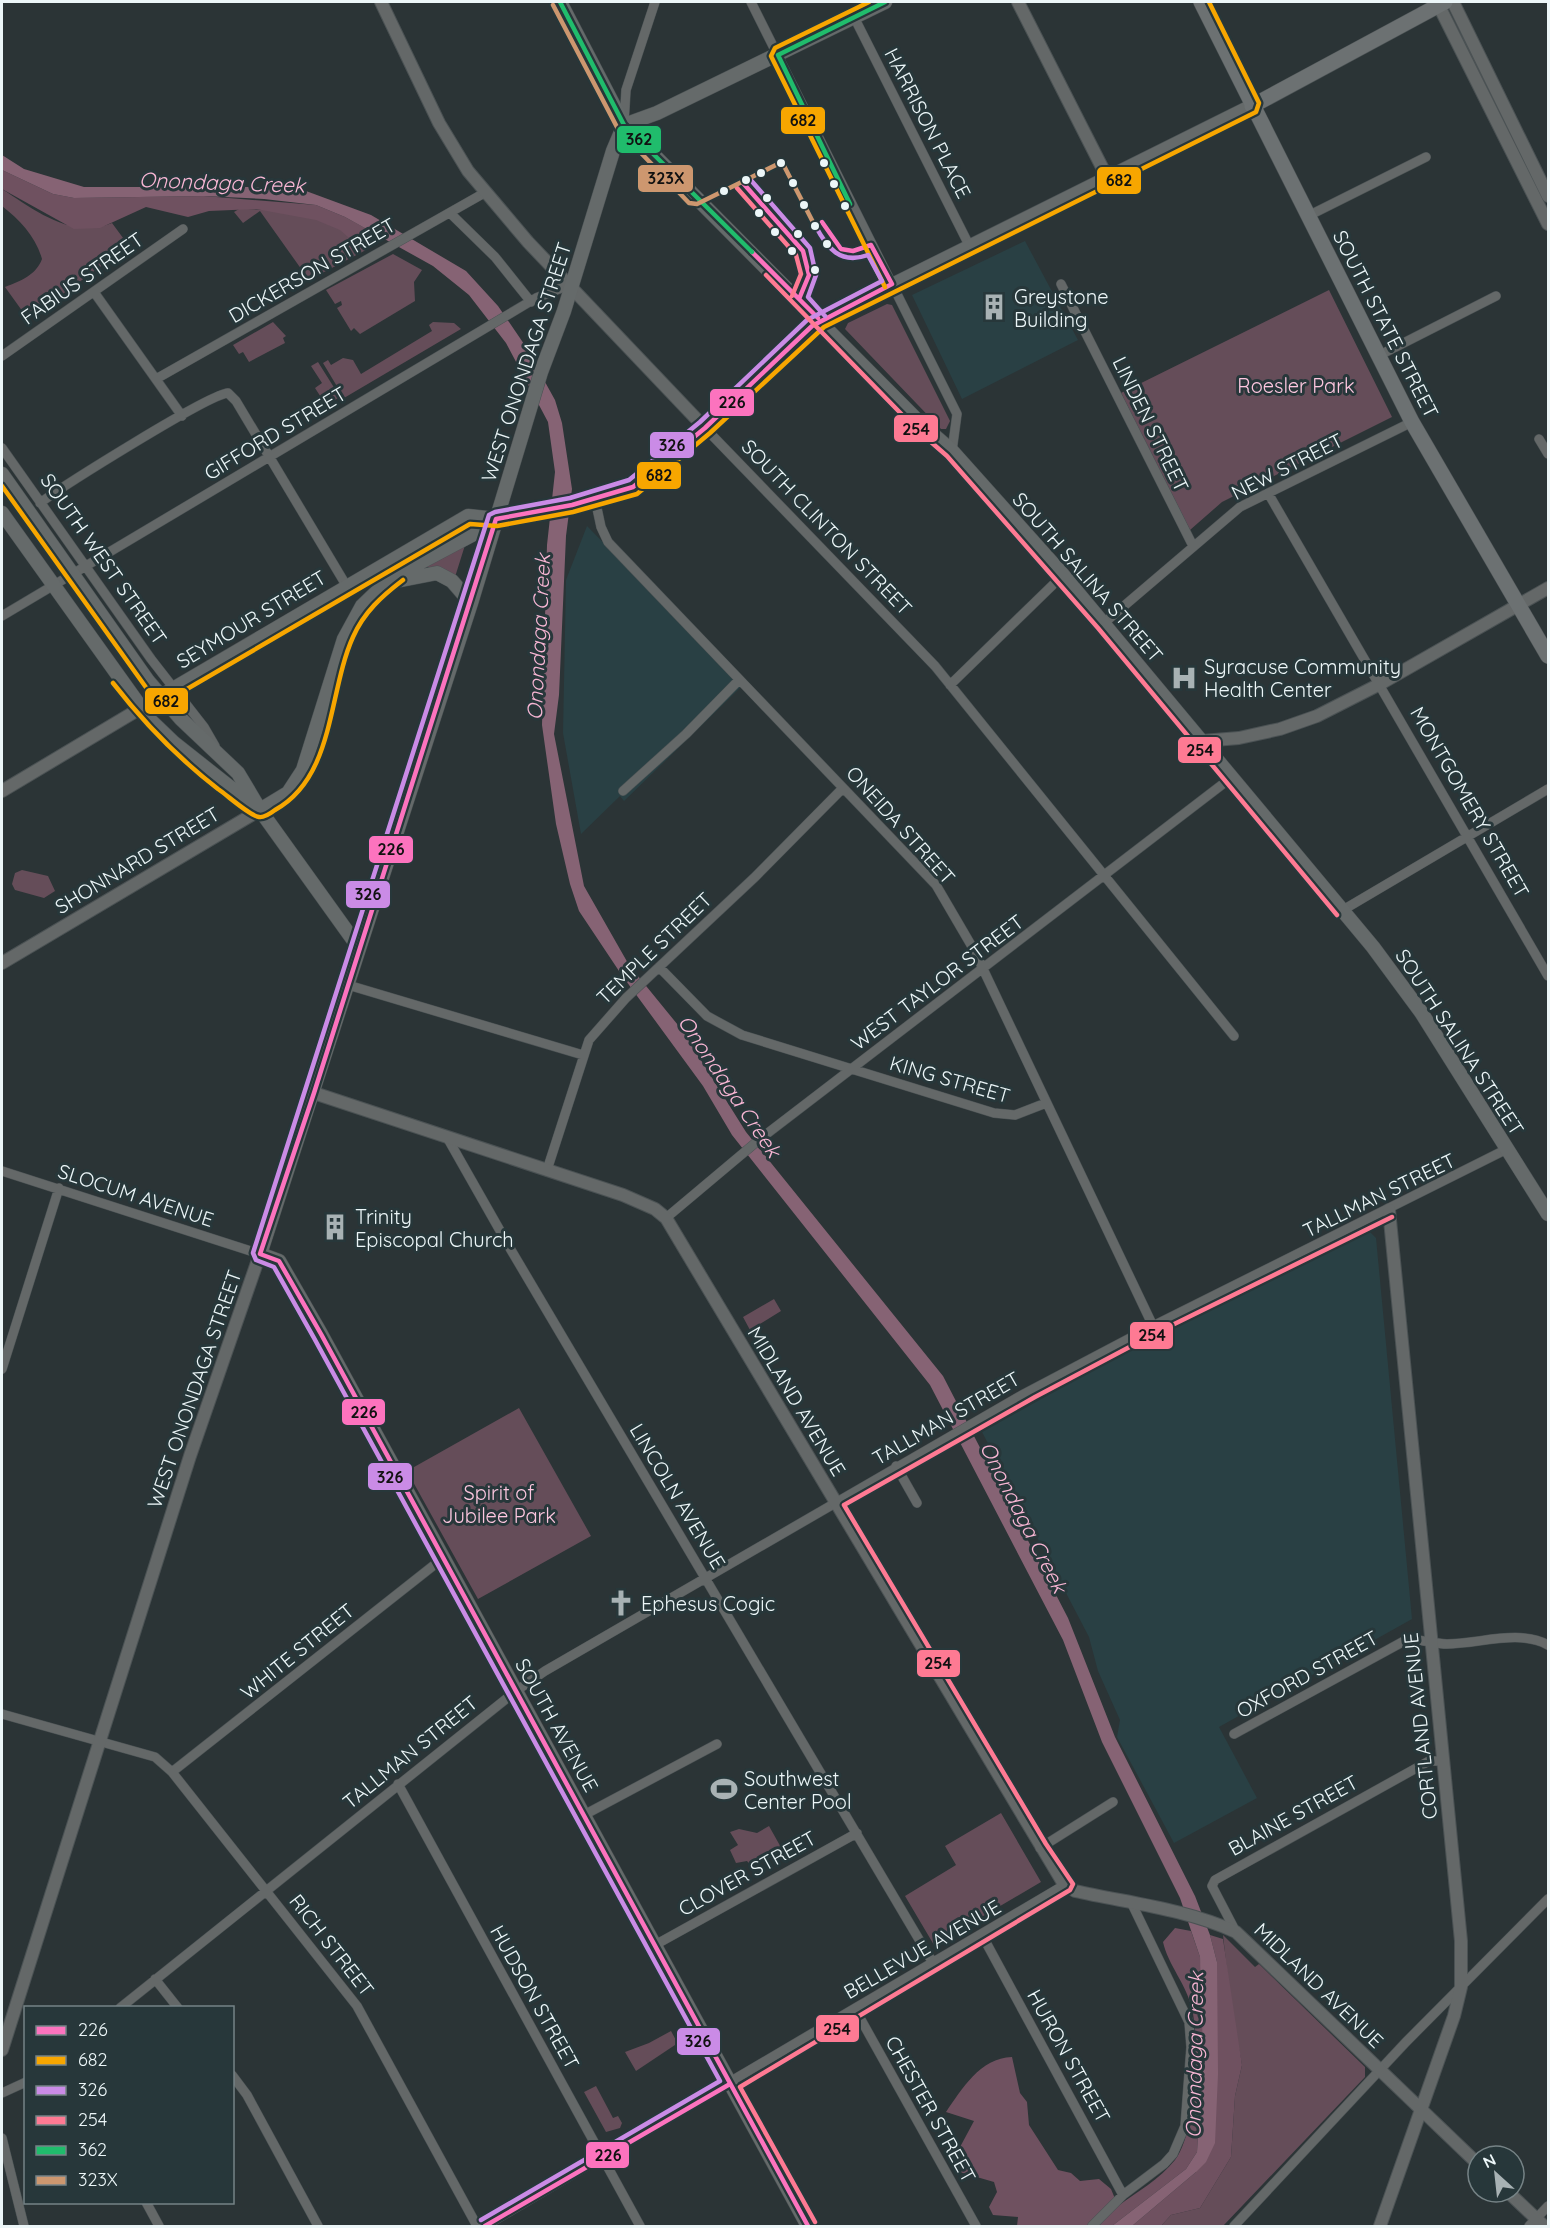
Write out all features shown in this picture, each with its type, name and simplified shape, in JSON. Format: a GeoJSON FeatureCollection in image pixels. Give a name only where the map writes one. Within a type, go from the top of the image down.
{"type":"FeatureCollection","features":[{"type":"Feature","properties":{"kind":"main road","name":"SOUTH SALINA STREET"},"geometry":{"type":"LineString","coordinates":[[560,2],[624,126],[921,424],[952,451],[1104,623],[1343,910],[1421,1012],[1548,1214]]}},
{"type":"Feature","properties":{"kind":"main road"},"geometry":{"type":"LineString","coordinates":[[624,126],[657,113],[885,2]]}},
{"type":"Feature","properties":{"kind":"main road","name":"SOUTH STATE STREET"},"geometry":{"type":"LineString","coordinates":[[1201,2],[1412,422],[1548,656]]}},
{"type":"Feature","properties":{"kind":"main road"},"geometry":{"type":"LineString","coordinates":[[496,519],[572,505],[633,487],[705,428],[820,321],[1252,106],[1443,2]]}},
{"type":"Feature","properties":{"kind":"main road","name":"WEST ONONDAGA STREET"},"geometry":{"type":"LineString","coordinates":[[260,1254],[471,603],[541,372],[613,151],[624,126]]}},
{"type":"Feature","properties":{"kind":"main road","name":"SOUTH WEST STREET"},"geometry":{"type":"LineString","coordinates":[[2,474],[161,696],[181,719],[238,773],[260,810],[359,948]]}},
{"type":"Feature","properties":{"kind":"main road","name":"SOUTH WEST STREET"},"geometry":{"type":"LineString","coordinates":[[2,513],[140,708],[174,743],[227,787],[260,810]]}},
{"type":"Feature","properties":{"kind":"main road","name":"SEYMOUR STREET"},"geometry":{"type":"LineString","coordinates":[[161,696],[346,585],[468,516],[482,515],[496,519]]}},
{"type":"Feature","properties":{"kind":"main road","name":"SHONNARD STREET"},"geometry":{"type":"LineString","coordinates":[[260,810],[278,800],[296,784],[314,742],[348,631],[362,606],[385,584],[458,541],[485,528],[496,519]]}},
{"type":"Feature","properties":{"kind":"main road"},"geometry":{"type":"LineString","coordinates":[[385,584],[437,573],[452,581],[471,603]]}},
{"type":"Feature","properties":{"kind":"main road","name":"SOUTH AVENUE"},"geometry":{"type":"LineString","coordinates":[[260,1254],[281,1264],[808,2226]]}},
{"type":"Feature","properties":{"kind":"street","name":"SOUTH CLINTON STREET"},"geometry":{"type":"LineString","coordinates":[[381,2],[439,123],[468,171],[528,242],[570,287],[950,685],[1234,1036]]}},
{"type":"Feature","properties":{"kind":"street"},"geometry":{"type":"LineString","coordinates":[[624,126],[626,90],[655,2]]}},
{"type":"Feature","properties":{"kind":"street"},"geometry":{"type":"LineString","coordinates":[[751,2],[957,414],[952,451]]}},
{"type":"Feature","properties":{"kind":"street"},"geometry":{"type":"LineString","coordinates":[[1018,2],[1107,177]]}},
{"type":"Feature","properties":{"kind":"street"},"geometry":{"type":"LineString","coordinates":[[1443,2],[1548,195]]}},
{"type":"Feature","properties":{"kind":"street"},"geometry":{"type":"LineString","coordinates":[[1443,2],[1548,224]]}},
{"type":"Feature","properties":{"kind":"street","name":"HARRISON PLACE"},"geometry":{"type":"LineString","coordinates":[[854,17],[969,245]]}},
{"type":"Feature","properties":{"kind":"street"},"geometry":{"type":"LineString","coordinates":[[1308,216],[1426,157]]}},
{"type":"Feature","properties":{"kind":"street","name":"DICKERSON STREET"},"geometry":{"type":"LineString","coordinates":[[156,379],[486,192]]}},
{"type":"Feature","properties":{"kind":"street"},"geometry":{"type":"LineString","coordinates":[[450,213],[495,256],[531,302]]}},
{"type":"Feature","properties":{"kind":"street","name":"FABIUS STREET"},"geometry":{"type":"LineString","coordinates":[[2,356],[183,229]]}},
{"type":"Feature","properties":{"kind":"street","name":"LINDEN STREET"},"geometry":{"type":"LineString","coordinates":[[1061,284],[1193,546]]}},
{"type":"Feature","properties":{"kind":"street","name":"GIFFORD STREET"},"geometry":{"type":"LineString","coordinates":[[2,616],[487,327],[531,302],[570,287]]}},
{"type":"Feature","properties":{"kind":"street"},"geometry":{"type":"LineString","coordinates":[[94,292],[182,416]]}},
{"type":"Feature","properties":{"kind":"street"},"geometry":{"type":"LineString","coordinates":[[1378,356],[1496,296]]}},
{"type":"Feature","properties":{"kind":"street"},"geometry":{"type":"LineString","coordinates":[[40,503],[217,396],[232,395],[346,585]]}},
{"type":"Feature","properties":{"kind":"street","name":"NEW STREET"},"geometry":{"type":"LineString","coordinates":[[1104,623],[1240,507],[1412,422]]}},
{"type":"Feature","properties":{"kind":"street"},"geometry":{"type":"LineString","coordinates":[[1539,439],[1548,454]]}},
{"type":"Feature","properties":{"kind":"street","name":"SOUTH WEST STREET"},"geometry":{"type":"LineString","coordinates":[[2,448],[173,688],[204,727],[217,751]]}},
{"type":"Feature","properties":{"kind":"street","name":"MONTGOMERY STREET"},"geometry":{"type":"LineString","coordinates":[[1268,493],[1548,976]]}},
{"type":"Feature","properties":{"kind":"street","name":"ONEIDA STREET"},"geometry":{"type":"LineString","coordinates":[[595,499],[601,527],[608,542],[936,885],[983,970],[1153,1326]]}},
{"type":"Feature","properties":{"kind":"street"},"geometry":{"type":"LineString","coordinates":[[950,685],[1063,575]]}},
{"type":"Feature","properties":{"kind":"street"},"geometry":{"type":"LineString","coordinates":[[1202,741],[1239,738],[1280,729],[1317,716],[1380,684],[1548,588]]}},
{"type":"Feature","properties":{"kind":"street"},"geometry":{"type":"LineString","coordinates":[[623,791],[686,734],[739,680]]}},
{"type":"Feature","properties":{"kind":"street","name":"SEYMOUR STREET"},"geometry":{"type":"LineString","coordinates":[[2,791],[161,696]]}},
{"type":"Feature","properties":{"kind":"street","name":"WEST TAYLOR STREET"},"geometry":{"type":"LineString","coordinates":[[666,1218],[760,1139],[1232,777]]}},
{"type":"Feature","properties":{"kind":"street","name":"TEMPLE STREET"},"geometry":{"type":"LineString","coordinates":[[546,1170],[589,1040],[648,976],[755,877],[843,788]]}},
{"type":"Feature","properties":{"kind":"street"},"geometry":{"type":"LineString","coordinates":[[1343,910],[1548,789]]}},
{"type":"Feature","properties":{"kind":"street","name":"SHONNARD STREET"},"geometry":{"type":"LineString","coordinates":[[2,963],[260,810]]}},
{"type":"Feature","properties":{"kind":"street","name":"KING STREET"},"geometry":{"type":"LineString","coordinates":[[659,967],[694,1005],[724,1027],[742,1035],[1007,1116],[1046,1103]]}},
{"type":"Feature","properties":{"kind":"street"},"geometry":{"type":"LineString","coordinates":[[348,985],[583,1055]]}},
{"type":"Feature","properties":{"kind":"street","name":"MIDLAND AVENUE"},"geometry":{"type":"LineString","coordinates":[[314,1093],[623,1195],[655,1209],[666,1218],[1040,1848],[1066,1884],[1075,1891],[1174,1912],[1216,1923],[1236,1932],[1466,2152]]}},
{"type":"Feature","properties":{"kind":"street","name":"LINCOLN AVENUE"},"geometry":{"type":"LineString","coordinates":[[448,1139],[511,1250],[933,1963]]}},
{"type":"Feature","properties":{"kind":"street","name":"TALLMAN STREET"},"geometry":{"type":"LineString","coordinates":[[121,2006],[516,1691],[705,1576],[972,1422],[1153,1326],[1507,1149]]}},
{"type":"Feature","properties":{"kind":"street","name":"SLOCUM AVENUE"},"geometry":{"type":"LineString","coordinates":[[2,1171],[260,1254]]}},
{"type":"Feature","properties":{"kind":"street"},"geometry":{"type":"LineString","coordinates":[[2,1369],[58,1188]]}},
{"type":"Feature","properties":{"kind":"street","name":"CORTLAND AVENUE"},"geometry":{"type":"LineString","coordinates":[[1380,2226],[1422,2110],[1461,1987],[1461,1941],[1389,1210]]}},
{"type":"Feature","properties":{"kind":"street","name":"WEST ONONDAGA STREET"},"geometry":{"type":"LineString","coordinates":[[2,2050],[190,1456],[260,1254]]}},
{"type":"Feature","properties":{"kind":"street"},"geometry":{"type":"LineString","coordinates":[[896,1467],[917,1503]]}},
{"type":"Feature","properties":{"kind":"street","name":"WHITE STREET"},"geometry":{"type":"LineString","coordinates":[[172,1772],[442,1557]]}},
{"type":"Feature","properties":{"kind":"street","name":"OXFORD STREET"},"geometry":{"type":"LineString","coordinates":[[1234,1734],[1406,1640],[1445,1644],[1530,1638],[1548,1645]]}},
{"type":"Feature","properties":{"kind":"street","name":"RICH STREET"},"geometry":{"type":"LineString","coordinates":[[2,1714],[155,1758],[172,1772],[357,2006],[477,2226]]}},
{"type":"Feature","properties":{"kind":"street"},"geometry":{"type":"LineString","coordinates":[[584,1815],[717,1744]]}},
{"type":"Feature","properties":{"kind":"street","name":"BLAINE STREET"},"geometry":{"type":"LineString","coordinates":[[1236,1932],[1212,1886],[1215,1880],[1429,1761],[1443,1761]]}},
{"type":"Feature","properties":{"kind":"street","name":"HUDSON STREET"},"geometry":{"type":"LineString","coordinates":[[398,1784],[640,2226]]}},
{"type":"Feature","properties":{"kind":"street"},"geometry":{"type":"LineString","coordinates":[[1040,1848],[1113,1802]]}},
{"type":"Feature","properties":{"kind":"street","name":"CLOVER STREET"},"geometry":{"type":"LineString","coordinates":[[655,1945],[857,1833]]}},
{"type":"Feature","properties":{"kind":"street","name":"BELLEVUE AVENUE"},"geometry":{"type":"LineString","coordinates":[[485,2226],[730,2084],[1066,1884]]}},
{"type":"Feature","properties":{"kind":"street"},"geometry":{"type":"LineString","coordinates":[[1234,2226],[1380,2070],[1548,1899]]}},
{"type":"Feature","properties":{"kind":"street"},"geometry":{"type":"LineString","coordinates":[[1092,2226],[1123,2195],[1164,2164],[1178,2146],[1185,2126],[1191,2047],[1189,2022],[1132,1904]]}},
{"type":"Feature","properties":{"kind":"street","name":"HURON STREET"},"geometry":{"type":"LineString","coordinates":[[982,1935],[1123,2195]]}},
{"type":"Feature","properties":{"kind":"street"},"geometry":{"type":"LineString","coordinates":[[155,1979],[177,2006]]}},
{"type":"Feature","properties":{"kind":"street","name":"CHESTER STREET"},"geometry":{"type":"LineString","coordinates":[[855,2009],[976,2226]]}},
{"type":"Feature","properties":{"kind":"street"},"geometry":{"type":"LineString","coordinates":[[234,2078],[247,2095],[318,2226]]}},
{"type":"Feature","properties":{"kind":"street"},"geometry":{"type":"LineString","coordinates":[[2,2093],[24,2083]]}},
{"type":"Feature","properties":{"kind":"street"},"geometry":{"type":"LineString","coordinates":[[2,2138],[24,2226]]}},
{"type":"Feature","properties":{"kind":"street"},"geometry":{"type":"LineString","coordinates":[[147,2204],[159,2226]]}},
{"type":"Feature","properties":{"kind":"street"},"geometry":{"type":"LineString","coordinates":[[1518,2204],[1536,2224],[1548,2206]]}},
{"type":"Feature","properties":{"kind":"shaded area"},"geometry":{"type":"Polygon","coordinates":[[[2,155],[24,169],[84,187],[261,187],[306,191],[371,215],[466,271],[498,306],[524,344],[555,400],[562,423],[572,489],[566,536],[559,695],[554,734],[584,886],[629,965],[682,1030],[746,1132],[943,1376],[1068,1618],[1115,1737],[1195,1896],[1210,1935],[1217,1962],[1218,2074],[1215,2143],[1206,2162],[1196,2172],[1132,2226],[1112,2226],[1186,2169],[1197,2152],[1203,2052],[1200,1957],[1180,1898],[1102,1742],[1063,1640],[930,1385],[732,1135],[703,1086],[621,974],[579,911],[570,884],[556,824],[542,725],[547,545],[555,472],[548,422],[506,343],[469,295],[433,266],[345,217],[316,205],[264,199],[204,196],[74,198],[53,194],[2,170],[2,155]]]}},
{"type":"Feature","properties":{"kind":"shaded area"},"geometry":{"type":"Polygon","coordinates":[[[2,170],[53,194],[74,198],[204,196],[316,205],[345,217],[385,239],[364,251],[340,230],[316,220],[256,209],[209,211],[188,217],[146,207],[100,228],[74,229],[2,189],[2,170]]]}},
{"type":"Feature","properties":{"kind":"shaded area","name":"Greystone Building"},"geometry":{"type":"Polygon","coordinates":[[[1025,241],[1078,340],[962,399],[912,295],[1025,241]]]}},
{"type":"Feature","properties":{"kind":"shaded area"},"geometry":{"type":"Polygon","coordinates":[[[587,526],[743,685],[624,801],[620,796],[581,834],[563,733],[566,580],[587,526]]]}},
{"type":"Feature","properties":{"kind":"shaded area"},"geometry":{"type":"Polygon","coordinates":[[[1370,1232],[1376,1238],[1412,1619],[1219,1727],[1257,1798],[1174,1843],[1117,1737],[1120,1720],[1098,1671],[1089,1637],[982,1432],[1139,1344],[1370,1232]]]}},
{"type":"Feature","properties":{"kind":"shaded area"},"geometry":{"type":"Polygon","coordinates":[[[1175,1928],[1191,1931],[1200,1957],[1203,1978],[1203,2052],[1197,2152],[1186,2169],[1112,2226],[1017,2226],[1018,2217],[993,2215],[989,2207],[997,2192],[994,2182],[956,2171],[952,2162],[974,2121],[946,2112],[973,2076],[990,2063],[1001,2059],[1012,2057],[1020,2093],[1027,2102],[1029,2125],[1058,2170],[1071,2173],[1080,2181],[1099,2179],[1111,2189],[1118,2206],[1155,2179],[1175,2160],[1188,2130],[1192,2109],[1196,2042],[1190,2000],[1163,1942],[1175,1928]]]}},
{"type":"Feature","properties":{"kind":"shaded area"},"geometry":{"type":"Polygon","coordinates":[[[1210,1935],[1223,1939],[1242,2065],[1235,2096],[1231,2157],[1200,2208],[1171,2215],[1161,2226],[1132,2226],[1196,2172],[1216,1995],[1217,1962],[1210,1935]]]}},
{"type":"Feature","properties":{"kind":"green space"},"geometry":{"type":"Polygon","coordinates":[[[2,189],[41,214],[68,225],[82,228],[112,223],[129,246],[28,319],[5,287],[32,273],[42,259],[36,243],[26,229],[2,206],[2,189]]]}},
{"type":"Feature","properties":{"kind":"green space"},"geometry":{"type":"Polygon","coordinates":[[[239,209],[304,215],[329,223],[350,236],[364,251],[309,280],[260,211],[243,223],[234,212],[239,209]]]}},
{"type":"Feature","properties":{"kind":"green space"},"geometry":{"type":"Polygon","coordinates":[[[393,254],[422,270],[414,282],[415,301],[360,334],[354,328],[351,331],[337,308],[342,305],[341,301],[335,304],[326,290],[393,254]]]}},
{"type":"Feature","properties":{"kind":"green space","name":"Roesler Park"},"geometry":{"type":"Polygon","coordinates":[[[1329,290],[1392,417],[1222,502],[1190,530],[1121,393],[1329,290]]]}},
{"type":"Feature","properties":{"kind":"green space"},"geometry":{"type":"Polygon","coordinates":[[[887,304],[892,305],[950,421],[946,429],[941,429],[845,329],[848,323],[887,304]]]}},
{"type":"Feature","properties":{"kind":"green space"},"geometry":{"type":"Polygon","coordinates":[[[273,322],[286,336],[283,338],[285,343],[249,362],[243,352],[239,354],[233,345],[273,322]]]}},
{"type":"Feature","properties":{"kind":"green space"},"geometry":{"type":"Polygon","coordinates":[[[433,322],[454,323],[461,329],[344,398],[323,363],[328,360],[331,365],[343,358],[353,360],[361,374],[432,331],[429,325],[433,322]]]}},
{"type":"Feature","properties":{"kind":"green space"},"geometry":{"type":"Polygon","coordinates":[[[318,362],[340,397],[326,405],[315,388],[322,383],[311,366],[318,362]]]}},
{"type":"Feature","properties":{"kind":"green space"},"geometry":{"type":"Polygon","coordinates":[[[466,542],[455,577],[435,567],[425,567],[466,542]]]}},
{"type":"Feature","properties":{"kind":"green space"},"geometry":{"type":"Polygon","coordinates":[[[22,870],[48,876],[55,891],[44,898],[15,890],[12,884],[15,873],[22,870]]]}},
{"type":"Feature","properties":{"kind":"green space"},"geometry":{"type":"Polygon","coordinates":[[[774,1299],[781,1311],[750,1330],[743,1317],[774,1299]]]}},
{"type":"Feature","properties":{"kind":"green space","name":"Spirit of Jubilee Park"},"geometry":{"type":"Polygon","coordinates":[[[519,1408],[591,1536],[478,1599],[407,1471],[519,1408]]]}},
{"type":"Feature","properties":{"kind":"green space"},"geometry":{"type":"Polygon","coordinates":[[[1001,1813],[1041,1882],[934,1945],[905,1896],[956,1865],[945,1846],[1001,1813]]]}},
{"type":"Feature","properties":{"kind":"green space"},"geometry":{"type":"Polygon","coordinates":[[[769,1826],[783,1851],[752,1867],[747,1861],[736,1863],[730,1850],[738,1845],[730,1832],[739,1829],[757,1833],[769,1826]]]}},
{"type":"Feature","properties":{"kind":"green space"},"geometry":{"type":"Polygon","coordinates":[[[1223,1935],[1255,1967],[1259,1964],[1365,2067],[1365,2077],[1223,2226],[1161,2226],[1171,2215],[1200,2208],[1231,2157],[1235,2096],[1242,2065],[1231,2006],[1223,1935]]]}},
{"type":"Feature","properties":{"kind":"green space"},"geometry":{"type":"Polygon","coordinates":[[[671,2031],[677,2042],[675,2045],[636,2071],[625,2052],[671,2031]]]}},
{"type":"Feature","properties":{"kind":"green space"},"geometry":{"type":"Polygon","coordinates":[[[596,2086],[613,2118],[618,2116],[622,2123],[620,2128],[606,2132],[584,2092],[596,2086]]]}},
{"type":"Feature","properties":{"kind":"transit line","name":"362"},"geometry":{"type":"LineString","coordinates":[[560,2],[624,125],[752,252]]}},
{"type":"Feature","properties":{"kind":"transit line","name":"682"},"geometry":{"type":"LineString","coordinates":[[869,2],[775,48],[771,56],[885,287]]}},
{"type":"Feature","properties":{"kind":"transit line","name":"362"},"geometry":{"type":"LineString","coordinates":[[850,204],[778,55],[885,2]]}},
{"type":"Feature","properties":{"kind":"transit line","name":"682"},"geometry":{"type":"LineString","coordinates":[[2,486],[155,700],[163,703],[470,524],[497,526],[573,512],[637,494],[710,433],[824,327],[1256,112],[1259,103],[1209,2]]}},
{"type":"Feature","properties":{"kind":"transit line","name":"323X"},"geometry":{"type":"LineString","coordinates":[[553,5],[618,129],[689,203],[697,204],[782,162],[815,226]]}},
{"type":"Feature","properties":{"kind":"transit line","name":"326"},"geometry":{"type":"LineString","coordinates":[[749,178],[810,248],[816,275],[808,297],[825,316]]}},
{"type":"Feature","properties":{"kind":"transit line","name":"226"},"geometry":{"type":"LineString","coordinates":[[743,183],[803,251],[809,275],[799,299]]}},
{"type":"Feature","properties":{"kind":"transit line","name":"254"},"geometry":{"type":"LineString","coordinates":[[737,188],[796,255],[801,274],[792,296]]}},
{"type":"Feature","properties":{"kind":"transit line","name":"226"},"geometry":{"type":"LineString","coordinates":[[808,2226],[321,1334],[279,1261],[260,1254],[314,1093],[496,519],[572,505],[633,487],[705,428],[812,326],[892,284],[871,245],[853,251],[841,249],[822,222]]}},
{"type":"Feature","properties":{"kind":"transit line","name":"326"},"geometry":{"type":"LineString","coordinates":[[481,2220],[720,2081],[274,1267],[256,1260],[253,1253],[489,515],[570,498],[629,480],[700,422],[807,320],[882,281],[868,255],[858,258],[842,256],[824,241],[815,225]]}},
{"type":"Feature","properties":{"kind":"transit line","name":"226"},"geometry":{"type":"LineString","coordinates":[[752,252],[818,318]]}},
{"type":"Feature","properties":{"kind":"transit line","name":"254"},"geometry":{"type":"LineString","coordinates":[[766,275],[916,429],[947,456],[1098,628],[1337,915]]}},
{"type":"Feature","properties":{"kind":"transit line","name":"682"},"geometry":{"type":"LineString","coordinates":[[113,683],[149,726],[189,765],[244,809],[255,816],[265,816],[295,795],[309,777],[327,732],[345,659],[353,637],[362,620],[374,605],[403,580]]}},
{"type":"Feature","properties":{"kind":"transit line","name":"254"},"geometry":{"type":"LineString","coordinates":[[815,2222],[740,2087],[1070,1890],[1073,1884],[1046,1844],[844,1505],[1035,1397],[1156,1333],[1392,1217]]}},
{"type":"Feature","properties":{"kind":"transit line","name":"226"},"geometry":{"type":"LineString","coordinates":[[485,2226],[730,2084]]}},
{"type":"Feature","properties":{"kind":"place","name":"Greystone Building"},"geometry":{"type":"Point","coordinates":[994,307]}},
{"type":"Feature","properties":{"kind":"place","name":"Syracuse Community Health Center"},"geometry":{"type":"Point","coordinates":[1184,678]}},
{"type":"Feature","properties":{"kind":"place","name":"Trinity Episcopal Church"},"geometry":{"type":"Point","coordinates":[335,1227]}},
{"type":"Feature","properties":{"kind":"place","name":"Ephesus Cogic"},"geometry":{"type":"Point","coordinates":[621,1603]}},
{"type":"Feature","properties":{"kind":"place","name":"Southwest Center Pool"},"geometry":{"type":"Point","coordinates":[724,1789]}},
{"type":"Feature","properties":{"kind":"water label","name":"Onondaga Creek"},"geometry":{"type":"Point","coordinates":[222,182]}},
{"type":"Feature","properties":{"kind":"water label","name":"Onondaga Creek"},"geometry":{"type":"Point","coordinates":[538,637]}},
{"type":"Feature","properties":{"kind":"water label","name":"Onondaga Creek"},"geometry":{"type":"Point","coordinates":[730,1086]}},
{"type":"Feature","properties":{"kind":"water label","name":"Onondaga Creek"},"geometry":{"type":"Point","coordinates":[1024,1517]}},
{"type":"Feature","properties":{"kind":"water label","name":"Onondaga Creek"},"geometry":{"type":"Point","coordinates":[1194,2055]}}]}
